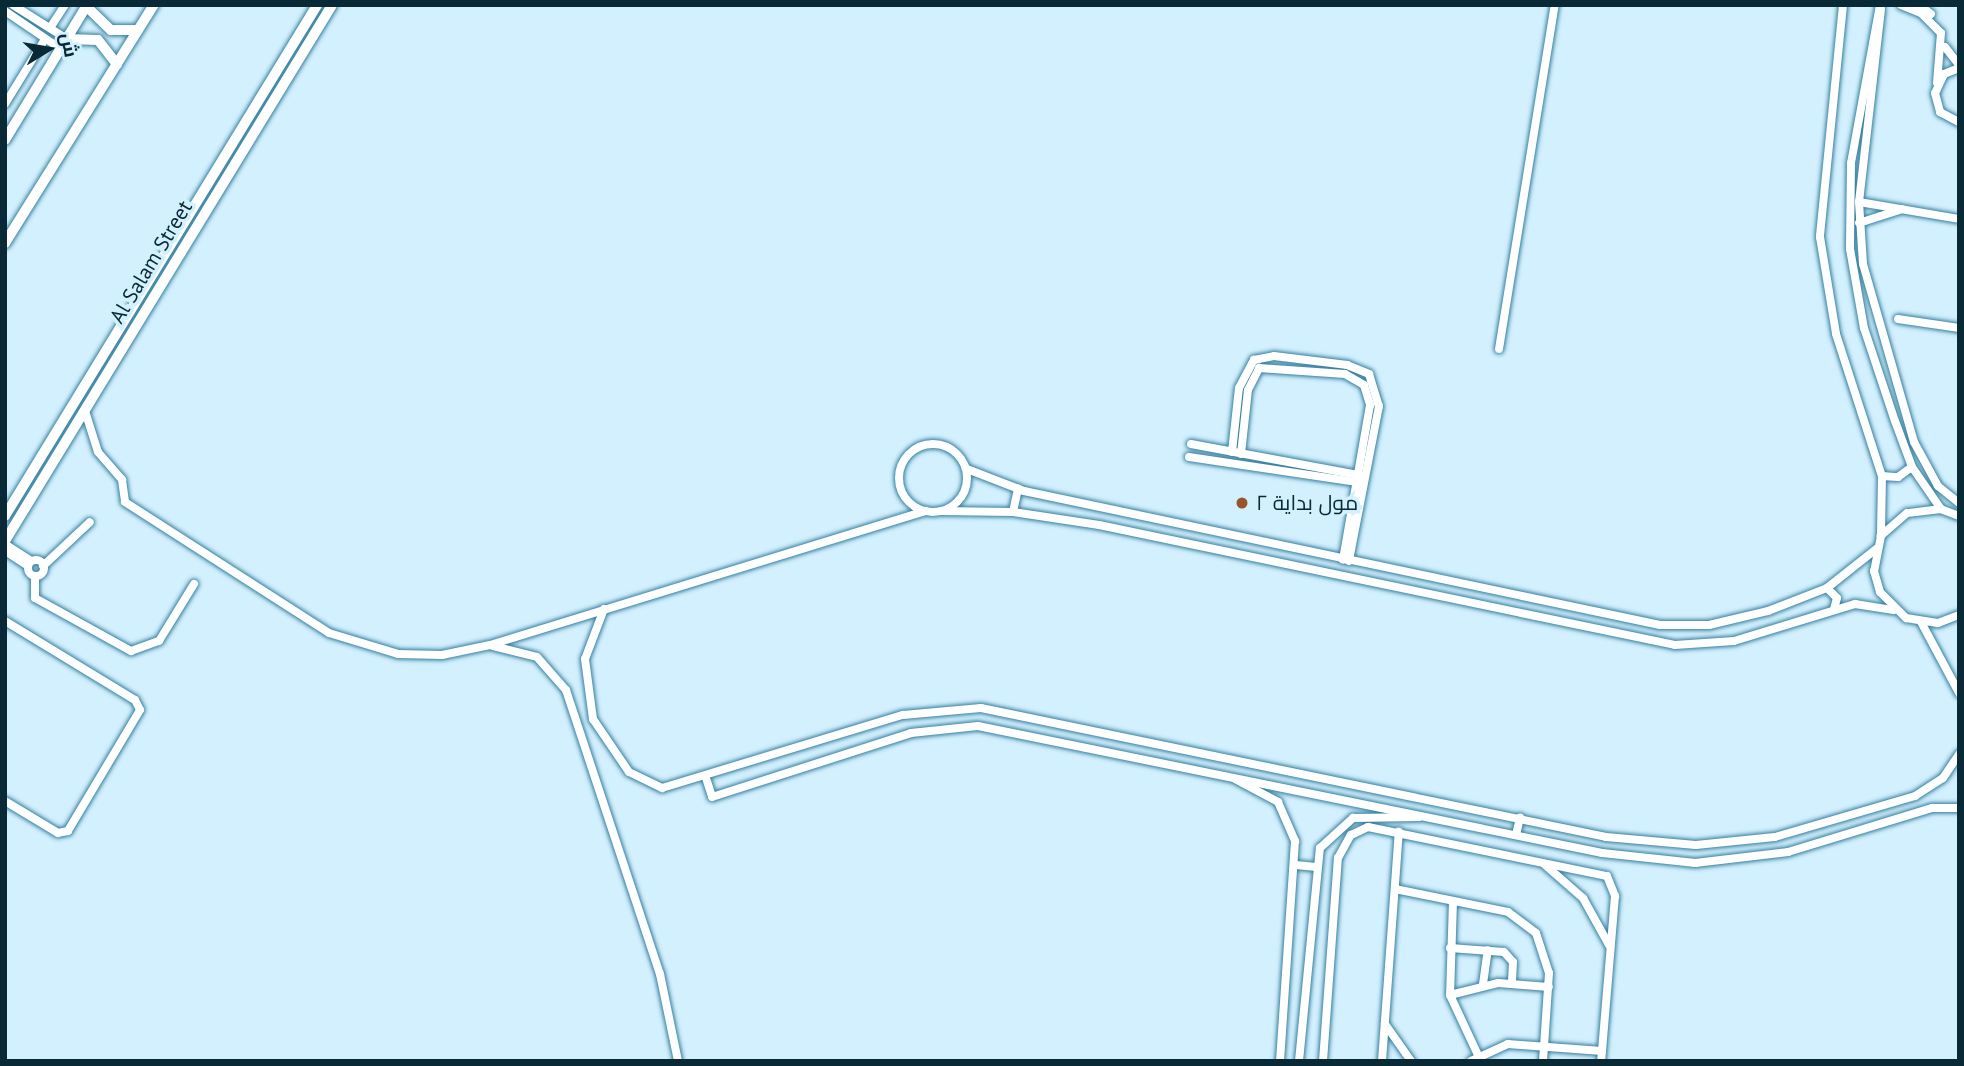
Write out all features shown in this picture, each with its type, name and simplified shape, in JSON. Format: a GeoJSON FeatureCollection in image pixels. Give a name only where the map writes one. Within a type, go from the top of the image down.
{"type":"FeatureCollection","features":[{"type":"Feature","properties":{"kind":"main road"},"geometry":{"type":"LineString","coordinates":[[5,243],[154,5]]}},
{"type":"Feature","properties":{"kind":"main road","name":"Al Salam Street"},"geometry":{"type":"LineString","coordinates":[[5,516],[317,5]]}},
{"type":"Feature","properties":{"kind":"main road","name":"Al Salam Street"},"geometry":{"type":"LineString","coordinates":[[5,543],[332,5]]}},
{"type":"Feature","properties":{"kind":"main road"},"geometry":{"type":"LineString","coordinates":[[5,140],[86,6],[111,30],[138,30]]}},
{"type":"Feature","properties":{"kind":"main road"},"geometry":{"type":"LineString","coordinates":[[67,39],[98,40],[117,64]]}},
{"type":"Feature","properties":{"kind":"street"},"geometry":{"type":"LineString","coordinates":[[13,5],[45,39],[61,49]]}},
{"type":"Feature","properties":{"kind":"street"},"geometry":{"type":"LineString","coordinates":[[50,28],[65,5]]}},
{"type":"Feature","properties":{"kind":"street"},"geometry":{"type":"LineString","coordinates":[[1499,349],[1555,5]]}},
{"type":"Feature","properties":{"kind":"street"},"geometry":{"type":"LineString","coordinates":[[1843,5],[1820,237],[1836,334],[1882,476],[1881,536],[1876,549],[1880,592],[1894,610]]}},
{"type":"Feature","properties":{"kind":"street"},"geometry":{"type":"LineString","coordinates":[[1880,5],[1859,202],[1859,223],[1870,299],[1914,442],[1938,486],[1959,503]]}},
{"type":"Feature","properties":{"kind":"street"},"geometry":{"type":"LineString","coordinates":[[1880,5],[1851,163],[1850,249],[1864,328],[1912,467],[1941,509]]}},
{"type":"Feature","properties":{"kind":"street"},"geometry":{"type":"LineString","coordinates":[[1901,5],[1921,12],[1941,33],[1937,108],[1959,122]]}},
{"type":"Feature","properties":{"kind":"street"},"geometry":{"type":"LineString","coordinates":[[1919,5],[1937,19],[1947,56],[1959,67],[1937,83]]}},
{"type":"Feature","properties":{"kind":"street"},"geometry":{"type":"LineString","coordinates":[[5,11],[50,28],[67,39]]}},
{"type":"Feature","properties":{"kind":"street"},"geometry":{"type":"LineString","coordinates":[[5,104],[45,39]]}},
{"type":"Feature","properties":{"kind":"street"},"geometry":{"type":"LineString","coordinates":[[1859,202],[1959,219]]}},
{"type":"Feature","properties":{"kind":"street"},"geometry":{"type":"LineString","coordinates":[[1859,223],[1902,209]]}},
{"type":"Feature","properties":{"kind":"street"},"geometry":{"type":"LineString","coordinates":[[1898,319],[1959,328]]}},
{"type":"Feature","properties":{"kind":"street"},"geometry":{"type":"LineString","coordinates":[[1304,365],[1345,374],[1364,385],[1370,405],[1357,478],[1352,526]]}},
{"type":"Feature","properties":{"kind":"street"},"geometry":{"type":"LineString","coordinates":[[1236,453],[1254,373],[1266,366],[1359,368],[1377,387],[1346,560]]}},
{"type":"Feature","properties":{"kind":"street"},"geometry":{"type":"LineString","coordinates":[[86,411],[98,452],[122,480],[125,502],[329,634],[409,655],[490,645],[926,511],[1013,512],[1691,646],[1752,637],[1834,608],[1866,604],[1894,610],[1921,622],[1959,615]]}},
{"type":"Feature","properties":{"kind":"street"},"geometry":{"type":"LineString","coordinates":[[926,511],[909,502],[900,485],[905,458],[921,445],[941,444],[958,454],[967,469],[965,491],[942,511]]}},
{"type":"Feature","properties":{"kind":"street"},"geometry":{"type":"LineString","coordinates":[[1191,444],[1217,454],[1357,478]]}},
{"type":"Feature","properties":{"kind":"street"},"geometry":{"type":"LineString","coordinates":[[1189,457],[1236,453],[1357,478]]}},
{"type":"Feature","properties":{"kind":"street"},"geometry":{"type":"LineString","coordinates":[[1882,476],[1898,477],[1912,467]]}},
{"type":"Feature","properties":{"kind":"street"},"geometry":{"type":"LineString","coordinates":[[967,469],[1018,489],[1480,589],[1691,626],[1753,616],[1827,588],[1876,549]]}},
{"type":"Feature","properties":{"kind":"street"},"geometry":{"type":"LineString","coordinates":[[1013,512],[1018,489]]}},
{"type":"Feature","properties":{"kind":"street"},"geometry":{"type":"LineString","coordinates":[[1881,536],[1907,513],[1941,509],[1959,516]]}},
{"type":"Feature","properties":{"kind":"street"},"geometry":{"type":"LineString","coordinates":[[35,576],[90,522]]}},
{"type":"Feature","properties":{"kind":"street"},"geometry":{"type":"LineString","coordinates":[[5,543],[29,564],[35,576],[35,598],[131,651],[164,636],[194,584]]}},
{"type":"Feature","properties":{"kind":"street"},"geometry":{"type":"LineString","coordinates":[[5,551],[29,564],[43,566]]}},
{"type":"Feature","properties":{"kind":"street"},"geometry":{"type":"LineString","coordinates":[[1827,588],[1837,598],[1834,608]]}},
{"type":"Feature","properties":{"kind":"street"},"geometry":{"type":"LineString","coordinates":[[1478,605],[1480,589]]}},
{"type":"Feature","properties":{"kind":"street"},"geometry":{"type":"LineString","coordinates":[[1504,611],[1508,594]]}},
{"type":"Feature","properties":{"kind":"street"},"geometry":{"type":"LineString","coordinates":[[604,609],[585,659],[593,719],[639,780],[670,788],[942,708],[995,709],[1624,840],[1717,845],[1795,833],[1915,796],[1942,778],[1959,754]]}},
{"type":"Feature","properties":{"kind":"street"},"geometry":{"type":"LineString","coordinates":[[5,621],[135,699],[141,710],[68,831],[58,833],[5,801]]}},
{"type":"Feature","properties":{"kind":"street"},"geometry":{"type":"LineString","coordinates":[[1921,622],[1958,686]]}},
{"type":"Feature","properties":{"kind":"street"},"geometry":{"type":"LineString","coordinates":[[490,645],[529,653],[551,668],[578,724],[660,974],[678,1061]]}},
{"type":"Feature","properties":{"kind":"street"},"geometry":{"type":"LineString","coordinates":[[578,724],[593,719]]}},
{"type":"Feature","properties":{"kind":"street"},"geometry":{"type":"LineString","coordinates":[[706,778],[712,797],[941,727],[992,727],[1625,857],[1714,863],[1805,848],[1920,811],[1959,808]]}},
{"type":"Feature","properties":{"kind":"street"},"geometry":{"type":"LineString","coordinates":[[1108,751],[1115,745],[1112,734]]}},
{"type":"Feature","properties":{"kind":"street"},"geometry":{"type":"LineString","coordinates":[[1141,758],[1138,750],[1146,741]]}},
{"type":"Feature","properties":{"kind":"street"},"geometry":{"type":"LineString","coordinates":[[1233,777],[1282,806],[1296,865],[1280,1061]]}},
{"type":"Feature","properties":{"kind":"street"},"geometry":{"type":"LineString","coordinates":[[1915,796],[1920,811]]}},
{"type":"Feature","properties":{"kind":"street"},"geometry":{"type":"LineString","coordinates":[[1491,830],[1495,812]]}},
{"type":"Feature","properties":{"kind":"street"},"geometry":{"type":"LineString","coordinates":[[1300,1061],[1316,867],[1325,840],[1344,822],[1368,815],[1423,816]]}},
{"type":"Feature","properties":{"kind":"street"},"geometry":{"type":"LineString","coordinates":[[1516,835],[1520,817]]}},
{"type":"Feature","properties":{"kind":"street"},"geometry":{"type":"LineString","coordinates":[[1323,1061],[1340,849],[1359,830],[1399,832],[1600,873],[1612,882],[1610,949],[1601,1061]]}},
{"type":"Feature","properties":{"kind":"street"},"geometry":{"type":"LineString","coordinates":[[1382,1061],[1399,832]]}},
{"type":"Feature","properties":{"kind":"street"},"geometry":{"type":"LineString","coordinates":[[1542,862],[1583,898],[1610,949]]}},
{"type":"Feature","properties":{"kind":"street"},"geometry":{"type":"LineString","coordinates":[[1296,865],[1316,867]]}},
{"type":"Feature","properties":{"kind":"street"},"geometry":{"type":"LineString","coordinates":[[1395,889],[1508,912],[1528,924],[1545,952],[1549,987],[1544,1061]]}},
{"type":"Feature","properties":{"kind":"street"},"geometry":{"type":"LineString","coordinates":[[1453,901],[1450,995],[1474,1058],[1508,1044],[1602,1051]]}},
{"type":"Feature","properties":{"kind":"street"},"geometry":{"type":"LineString","coordinates":[[1450,948],[1488,950],[1511,958],[1512,984]]}},
{"type":"Feature","properties":{"kind":"street"},"geometry":{"type":"LineString","coordinates":[[1483,984],[1488,950]]}},
{"type":"Feature","properties":{"kind":"street"},"geometry":{"type":"LineString","coordinates":[[1450,995],[1483,984],[1549,987]]}},
{"type":"Feature","properties":{"kind":"street"},"geometry":{"type":"LineString","coordinates":[[1385,1024],[1411,1061]]}},
{"type":"Feature","properties":{"kind":"place","name":"مول بداية ۲"},"geometry":{"type":"Point","coordinates":[1242,503]}}]}
